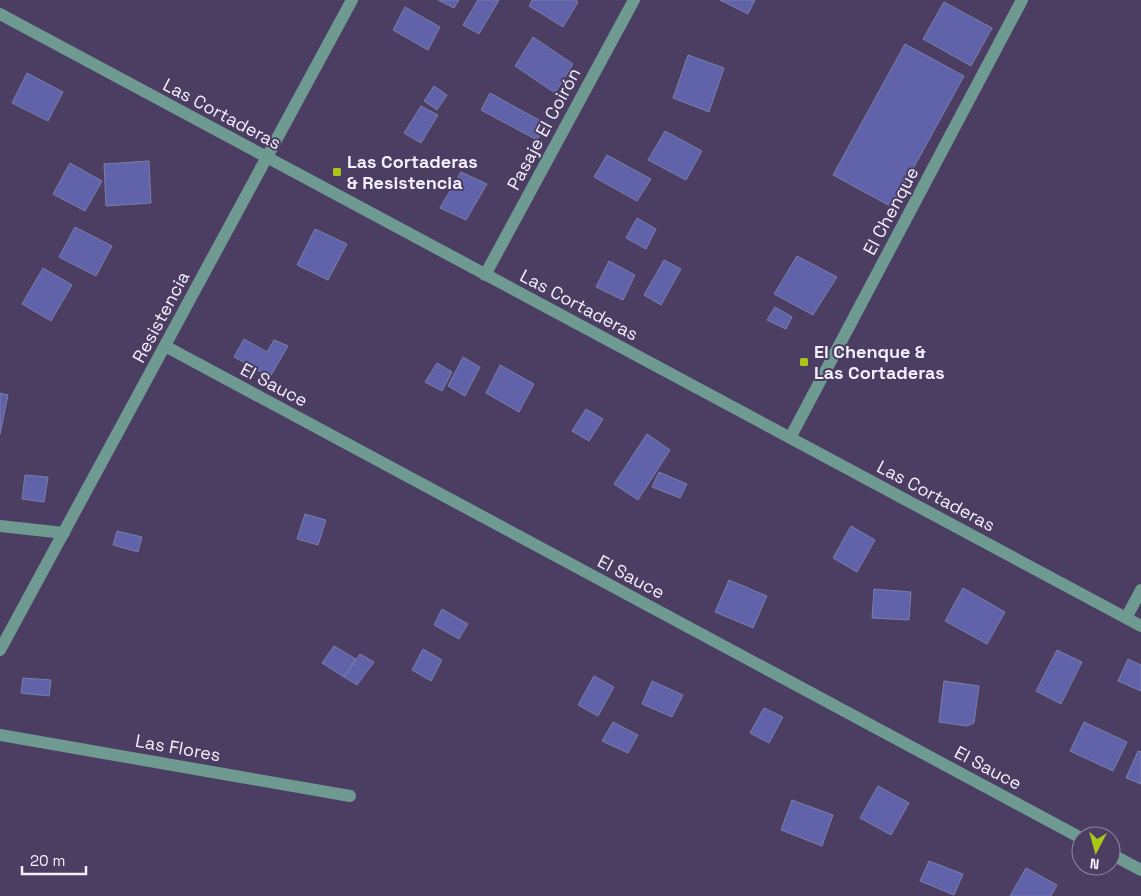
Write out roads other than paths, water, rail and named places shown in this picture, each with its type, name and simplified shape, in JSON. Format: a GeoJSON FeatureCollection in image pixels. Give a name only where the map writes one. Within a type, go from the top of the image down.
{"type":"FeatureCollection","features":[{"type":"Feature","properties":{"kind":"street","name":"Resistencia"},"geometry":{"type":"LineString","coordinates":[[0,650],[352,0]]}},
{"type":"Feature","properties":{"kind":"street","name":"Pasaje El Coirón"},"geometry":{"type":"LineString","coordinates":[[485,275],[634,0]]}},
{"type":"Feature","properties":{"kind":"street","name":"El Chenque"},"geometry":{"type":"LineString","coordinates":[[790,438],[1022,0]]}},
{"type":"Feature","properties":{"kind":"street","name":"Las Cortaderas"},"geometry":{"type":"LineString","coordinates":[[0,14],[1141,626]]}},
{"type":"Feature","properties":{"kind":"street","name":"El Sauce"},"geometry":{"type":"LineString","coordinates":[[165,346],[1071,833]]}},
{"type":"Feature","properties":{"kind":"street"},"geometry":{"type":"LineString","coordinates":[[0,526],[64,533]]}},
{"type":"Feature","properties":{"kind":"street"},"geometry":{"type":"LineString","coordinates":[[1126,618],[1141,590]]}},
{"type":"Feature","properties":{"kind":"street","name":"Las Flores"},"geometry":{"type":"LineString","coordinates":[[0,735],[350,796]]}},
{"type":"Feature","properties":{"kind":"street"},"geometry":{"type":"LineString","coordinates":[[1121,859],[1141,870]]}},
{"type":"Feature","properties":{"kind":"place","name":"Las Cortaderas & Resistencia"},"geometry":{"type":"Point","coordinates":[337,172]}},
{"type":"Feature","properties":{"kind":"place","name":"El Chenque & Las Cortaderas"},"geometry":{"type":"Point","coordinates":[804,362]}}]}
